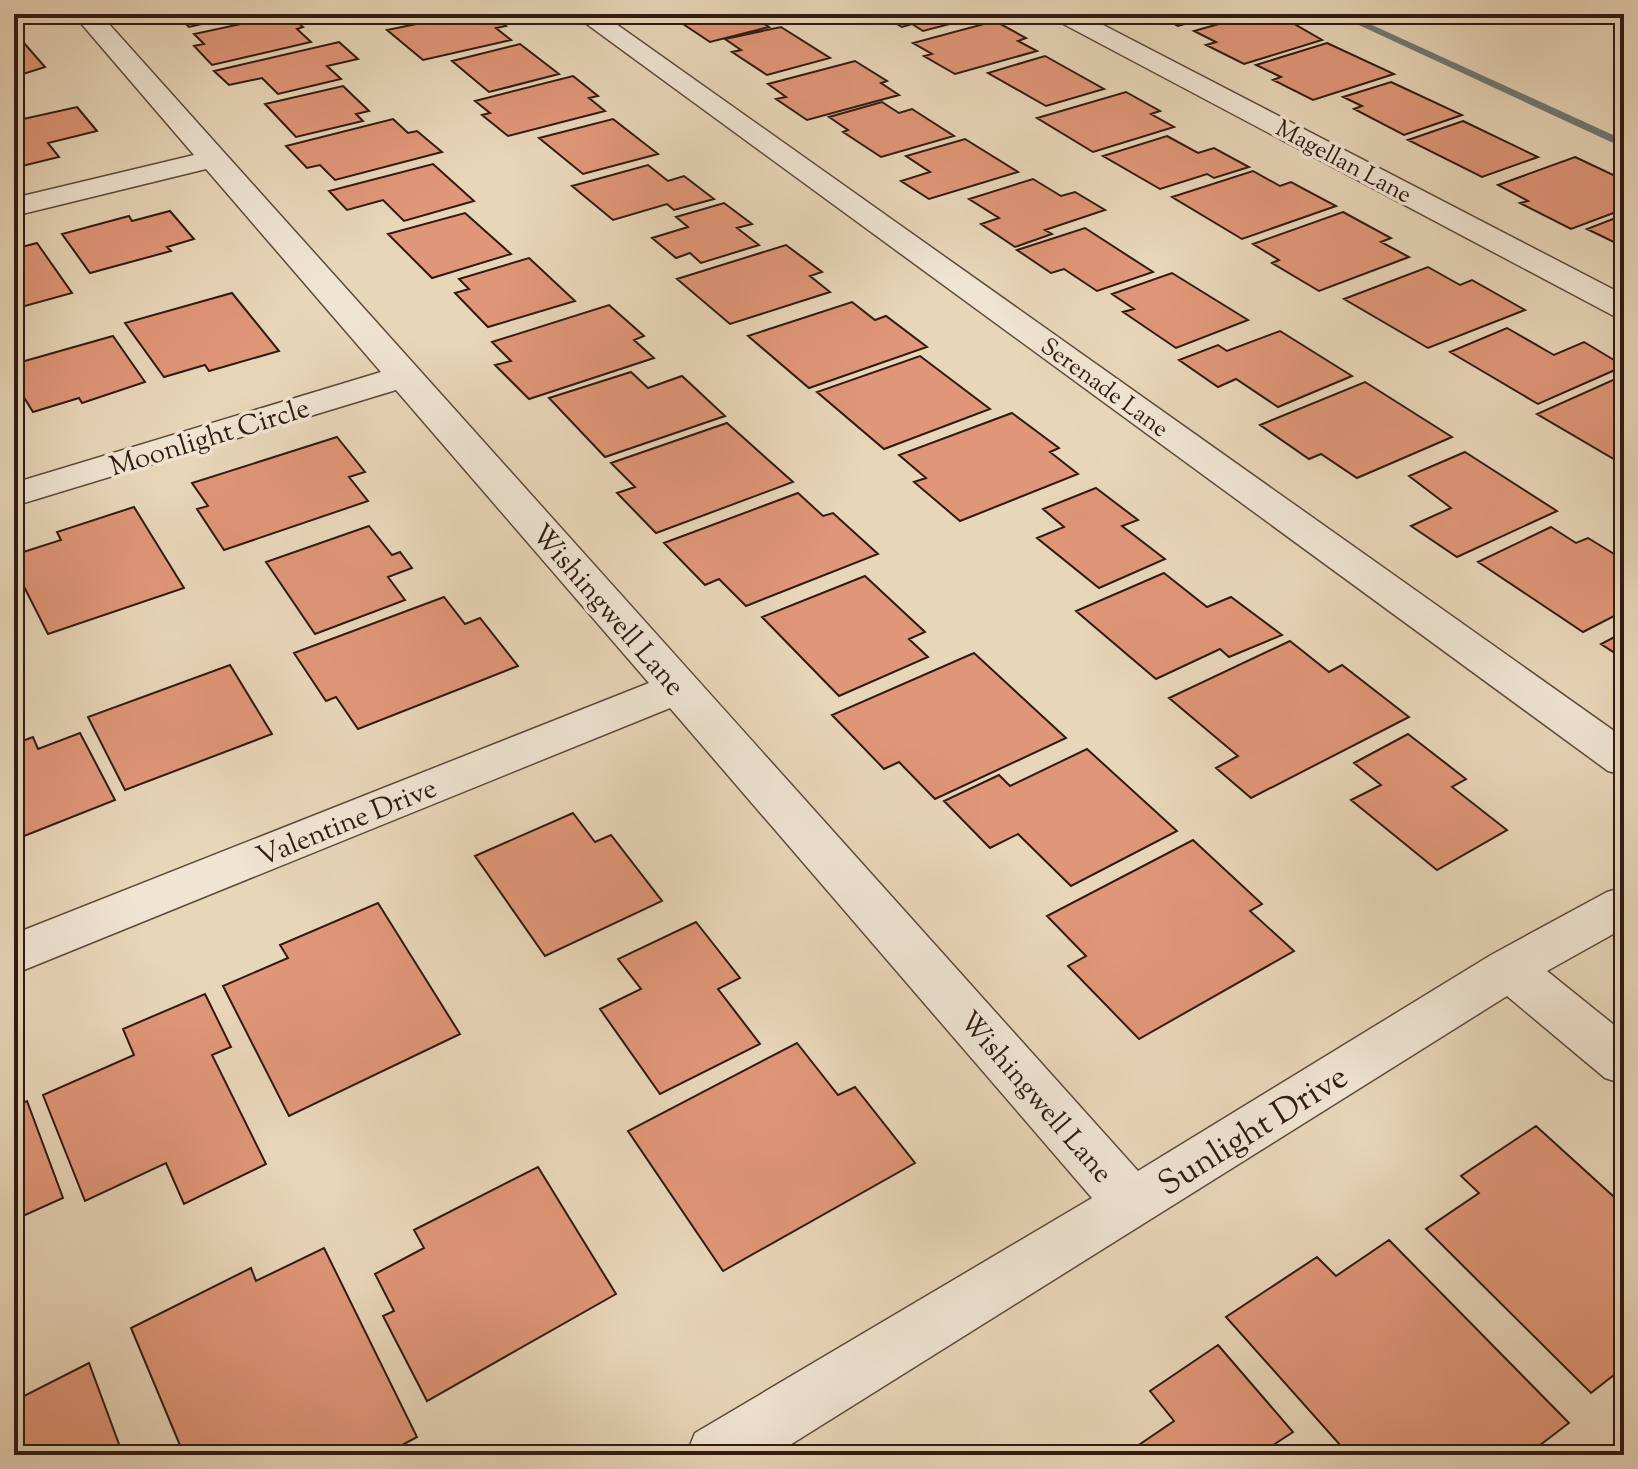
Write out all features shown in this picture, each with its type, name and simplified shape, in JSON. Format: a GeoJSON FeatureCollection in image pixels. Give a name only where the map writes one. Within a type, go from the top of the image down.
{"type":"FeatureCollection","features":[{"type":"Feature","properties":{"kind":"street","name":"Wishingwell Lane"},"geometry":{"type":"LineString","coordinates":[[86,14],[1132,1204]]}},
{"type":"Feature","properties":{"kind":"street","name":"Serenade Lane"},"geometry":{"type":"LineString","coordinates":[[586,14],[1624,760]]}},
{"type":"Feature","properties":{"kind":"street","name":"Magellan Lane"},"geometry":{"type":"LineString","coordinates":[[1063,14],[1624,308]]}},
{"type":"Feature","properties":{"kind":"street"},"geometry":{"type":"LineString","coordinates":[[14,207],[213,159]]}},
{"type":"Feature","properties":{"kind":"street","name":"Moonlight Circle"},"geometry":{"type":"LineString","coordinates":[[14,495],[404,376]]}},
{"type":"Feature","properties":{"kind":"street","name":"Valentine Drive"},"geometry":{"type":"LineString","coordinates":[[14,955],[678,688]]}},
{"type":"Feature","properties":{"kind":"street","name":"Sunlight Drive"},"geometry":{"type":"LineString","coordinates":[[717,1455],[1132,1204],[1509,969],[1624,905]]}},
{"type":"Feature","properties":{"kind":"street"},"geometry":{"type":"LineString","coordinates":[[1509,969],[1624,1063]]}},
{"type":"Feature","properties":{"kind":"building"},"geometry":{"type":"Polygon","coordinates":[[[176,14],[246,14],[189,27],[176,14]]]}},
{"type":"Feature","properties":{"kind":"building"},"geometry":{"type":"Polygon","coordinates":[[[288,14],[303,27],[297,29],[311,42],[212,65],[194,46],[204,44],[194,34],[288,14]]]}},
{"type":"Feature","properties":{"kind":"building"},"geometry":{"type":"Polygon","coordinates":[[[374,14],[435,14],[398,23],[393,19],[383,22],[374,14]]]}},
{"type":"Feature","properties":{"kind":"building"},"geometry":{"type":"Polygon","coordinates":[[[465,14],[491,14],[506,26],[496,28],[511,40],[423,60],[387,30],[465,14]]]}},
{"type":"Feature","properties":{"kind":"building"},"geometry":{"type":"Polygon","coordinates":[[[668,14],[748,14],[769,27],[710,42],[668,14]]]}},
{"type":"Feature","properties":{"kind":"building"},"geometry":{"type":"Polygon","coordinates":[[[880,14],[972,14],[977,17],[923,31],[912,24],[902,27],[880,14]]]}},
{"type":"Feature","properties":{"kind":"building"},"geometry":{"type":"Polygon","coordinates":[[[1155,14],[1219,14],[1178,26],[1155,14]]]}},
{"type":"Feature","properties":{"kind":"building"},"geometry":{"type":"Polygon","coordinates":[[[1254,14],[1277,14],[1322,40],[1244,64],[1206,45],[1216,42],[1194,31],[1254,14]]]}},
{"type":"Feature","properties":{"kind":"building"},"geometry":{"type":"Polygon","coordinates":[[[995,21],[1026,38],[1018,41],[1037,51],[955,74],[924,56],[932,54],[913,43],[995,21]]]}},
{"type":"Feature","properties":{"kind":"building"},"geometry":{"type":"Polygon","coordinates":[[[781,27],[830,58],[767,75],[732,52],[741,50],[725,39],[781,27]]]}},
{"type":"Feature","properties":{"kind":"building"},"geometry":{"type":"Polygon","coordinates":[[[339,42],[358,59],[327,66],[341,79],[278,94],[262,78],[229,85],[214,71],[339,42]]]}},
{"type":"Feature","properties":{"kind":"building"},"geometry":{"type":"Polygon","coordinates":[[[24,43],[45,67],[14,77],[14,45],[24,43]]]}},
{"type":"Feature","properties":{"kind":"building"},"geometry":{"type":"Polygon","coordinates":[[[1327,43],[1394,74],[1313,100],[1273,80],[1281,77],[1256,65],[1327,43]]]}},
{"type":"Feature","properties":{"kind":"building"},"geometry":{"type":"Polygon","coordinates":[[[520,44],[559,74],[489,92],[452,61],[520,44]]]}},
{"type":"Feature","properties":{"kind":"building"},"geometry":{"type":"Polygon","coordinates":[[[1045,56],[1104,89],[1046,106],[988,73],[1045,56]]]}},
{"type":"Feature","properties":{"kind":"building"},"geometry":{"type":"Polygon","coordinates":[[[855,61],[887,81],[881,83],[899,95],[807,120],[776,99],[786,97],[768,84],[855,61]]]}},
{"type":"Feature","properties":{"kind":"building"},"geometry":{"type":"Polygon","coordinates":[[[573,76],[598,96],[589,98],[605,111],[508,136],[482,115],[490,113],[475,101],[573,76]]]}},
{"type":"Feature","properties":{"kind":"building"},"geometry":{"type":"Polygon","coordinates":[[[1391,82],[1462,115],[1404,135],[1354,109],[1362,106],[1343,97],[1391,82]]]}},
{"type":"Feature","properties":{"kind":"building"},"geometry":{"type":"Polygon","coordinates":[[[343,86],[369,111],[356,114],[363,121],[296,137],[265,104],[343,86]]]}},
{"type":"Feature","properties":{"kind":"building"},"geometry":{"type":"Polygon","coordinates":[[[1126,92],[1160,111],[1151,114],[1174,127],[1093,152],[1037,118],[1126,92]]]}},
{"type":"Feature","properties":{"kind":"building"},"geometry":{"type":"Polygon","coordinates":[[[882,102],[899,113],[912,109],[954,136],[881,157],[843,132],[848,130],[829,117],[882,102]]]}},
{"type":"Feature","properties":{"kind":"building"},"geometry":{"type":"Polygon","coordinates":[[[77,107],[97,131],[48,143],[59,157],[14,168],[14,121],[77,107]]]}},
{"type":"Feature","properties":{"kind":"building"},"geometry":{"type":"Polygon","coordinates":[[[393,119],[408,133],[417,131],[442,152],[335,180],[320,165],[307,168],[286,146],[393,119]]]}},
{"type":"Feature","properties":{"kind":"building"},"geometry":{"type":"Polygon","coordinates":[[[613,119],[658,154],[583,174],[539,138],[613,119]]]}},
{"type":"Feature","properties":{"kind":"building"},"geometry":{"type":"Polygon","coordinates":[[[1463,121],[1538,157],[1482,177],[1408,140],[1463,121]]]}},
{"type":"Feature","properties":{"kind":"building"},"geometry":{"type":"Polygon","coordinates":[[[1167,136],[1198,153],[1214,148],[1249,167],[1214,178],[1207,174],[1160,189],[1103,156],[1167,136]]]}},
{"type":"Feature","properties":{"kind":"building"},"geometry":{"type":"Polygon","coordinates":[[[965,139],[1018,172],[929,199],[901,181],[930,172],[906,156],[965,139]]]}},
{"type":"Feature","properties":{"kind":"building"},"geometry":{"type":"Polygon","coordinates":[[[1575,157],[1624,180],[1621,183],[1624,184],[1624,209],[1571,229],[1520,203],[1528,201],[1498,185],[1575,157]]]}},
{"type":"Feature","properties":{"kind":"building"},"geometry":{"type":"Polygon","coordinates":[[[433,164],[474,201],[404,221],[383,200],[347,210],[329,191],[433,164]]]}},
{"type":"Feature","properties":{"kind":"building"},"geometry":{"type":"Polygon","coordinates":[[[648,165],[668,181],[684,176],[714,199],[674,210],[667,204],[613,220],[572,186],[648,165]]]}},
{"type":"Feature","properties":{"kind":"building"},"geometry":{"type":"Polygon","coordinates":[[[1253,171],[1280,186],[1291,182],[1336,206],[1242,239],[1172,197],[1253,171]]]}},
{"type":"Feature","properties":{"kind":"building"},"geometry":{"type":"Polygon","coordinates":[[[1033,179],[1061,196],[1075,192],[1105,210],[1045,230],[1052,234],[1015,247],[981,224],[999,218],[969,199],[1033,179]]]}},
{"type":"Feature","properties":{"kind":"building"},"geometry":{"type":"Polygon","coordinates":[[[724,203],[752,224],[737,228],[759,245],[701,263],[690,253],[676,258],[652,238],[688,227],[676,217],[724,203]]]}},
{"type":"Feature","properties":{"kind":"building"},"geometry":{"type":"Polygon","coordinates":[[[170,211],[194,239],[167,247],[171,251],[90,273],[62,234],[129,216],[132,221],[170,211]]]}},
{"type":"Feature","properties":{"kind":"building"},"geometry":{"type":"Polygon","coordinates":[[[1343,212],[1391,238],[1381,242],[1409,257],[1319,291],[1272,263],[1279,260],[1253,244],[1343,212]]]}},
{"type":"Feature","properties":{"kind":"building"},"geometry":{"type":"Polygon","coordinates":[[[465,213],[511,254],[432,278],[388,234],[465,213]]]}},
{"type":"Feature","properties":{"kind":"building"},"geometry":{"type":"Polygon","coordinates":[[[1618,217],[1624,220],[1624,247],[1587,229],[1618,217]]]}},
{"type":"Feature","properties":{"kind":"building"},"geometry":{"type":"Polygon","coordinates":[[[1085,228],[1153,272],[1097,291],[1064,269],[1051,273],[1017,250],[1085,228]]]}},
{"type":"Feature","properties":{"kind":"building"},"geometry":{"type":"Polygon","coordinates":[[[37,243],[72,293],[14,309],[14,249],[37,243]]]}},
{"type":"Feature","properties":{"kind":"building"},"geometry":{"type":"Polygon","coordinates":[[[786,245],[822,272],[810,276],[830,292],[730,324],[677,279],[786,245]]]}},
{"type":"Feature","properties":{"kind":"building"},"geometry":{"type":"Polygon","coordinates":[[[529,258],[575,301],[488,327],[455,293],[469,289],[459,279],[529,258]]]}},
{"type":"Feature","properties":{"kind":"building"},"geometry":{"type":"Polygon","coordinates":[[[1428,267],[1460,285],[1472,280],[1525,310],[1428,348],[1344,299],[1428,267]]]}},
{"type":"Feature","properties":{"kind":"building"},"geometry":{"type":"Polygon","coordinates":[[[1172,273],[1248,320],[1176,348],[1123,312],[1134,309],[1112,294],[1172,273]]]}},
{"type":"Feature","properties":{"kind":"building"},"geometry":{"type":"Polygon","coordinates":[[[232,293],[279,351],[209,371],[205,365],[164,377],[125,323],[232,293]]]}},
{"type":"Feature","properties":{"kind":"building"},"geometry":{"type":"Polygon","coordinates":[[[852,302],[875,320],[886,316],[927,347],[809,388],[748,336],[852,302]]]}},
{"type":"Feature","properties":{"kind":"building"},"geometry":{"type":"Polygon","coordinates":[[[609,305],[644,336],[634,340],[654,358],[529,399],[495,365],[511,361],[492,342],[609,305]]]}},
{"type":"Feature","properties":{"kind":"building"},"geometry":{"type":"Polygon","coordinates":[[[1507,328],[1554,355],[1584,342],[1624,366],[1538,404],[1450,352],[1507,328]]]}},
{"type":"Feature","properties":{"kind":"building"},"geometry":{"type":"Polygon","coordinates":[[[1280,331],[1352,376],[1278,407],[1236,379],[1218,387],[1179,360],[1218,345],[1227,351],[1280,331]]]}},
{"type":"Feature","properties":{"kind":"building"},"geometry":{"type":"Polygon","coordinates":[[[113,336],[145,382],[82,403],[79,398],[33,412],[14,381],[14,364],[113,336]]]}},
{"type":"Feature","properties":{"kind":"building"},"geometry":{"type":"Polygon","coordinates":[[[920,356],[990,409],[884,449],[817,392],[920,356]]]}},
{"type":"Feature","properties":{"kind":"building"},"geometry":{"type":"Polygon","coordinates":[[[631,372],[648,388],[682,376],[725,416],[605,457],[549,398],[631,372]]]}},
{"type":"Feature","properties":{"kind":"building"},"geometry":{"type":"Polygon","coordinates":[[[1622,376],[1624,465],[1537,414],[1622,376]]]}},
{"type":"Feature","properties":{"kind":"building"},"geometry":{"type":"Polygon","coordinates":[[[1365,382],[1452,437],[1357,478],[1321,454],[1309,459],[1260,425],[1365,382]]]}},
{"type":"Feature","properties":{"kind":"building"},"geometry":{"type":"Polygon","coordinates":[[[1012,413],[1059,448],[1050,452],[1078,474],[960,521],[914,482],[926,478],[899,455],[1012,413]]]}},
{"type":"Feature","properties":{"kind":"building"},"geometry":{"type":"Polygon","coordinates":[[[727,423],[793,482],[656,533],[617,493],[635,487],[611,463],[727,423]]]}},
{"type":"Feature","properties":{"kind":"building"},"geometry":{"type":"Polygon","coordinates":[[[337,437],[365,472],[349,477],[368,501],[224,550],[197,509],[208,506],[192,483],[337,437]]]}},
{"type":"Feature","properties":{"kind":"building"},"geometry":{"type":"Polygon","coordinates":[[[1465,452],[1557,511],[1457,557],[1411,526],[1451,508],[1409,476],[1465,452]]]}},
{"type":"Feature","properties":{"kind":"building"},"geometry":{"type":"Polygon","coordinates":[[[1096,488],[1138,520],[1122,526],[1165,559],[1099,588],[1037,538],[1064,527],[1043,509],[1096,488]]]}},
{"type":"Feature","properties":{"kind":"building"},"geometry":{"type":"Polygon","coordinates":[[[798,493],[823,516],[833,513],[878,554],[746,606],[719,579],[705,585],[664,543],[798,493]]]}},
{"type":"Feature","properties":{"kind":"building"},"geometry":{"type":"Polygon","coordinates":[[[134,507],[184,588],[48,634],[14,567],[14,555],[61,540],[57,532],[134,507]]]}},
{"type":"Feature","properties":{"kind":"building"},"geometry":{"type":"Polygon","coordinates":[[[369,526],[392,555],[400,552],[412,568],[388,577],[405,600],[315,634],[266,562],[369,526]]]}},
{"type":"Feature","properties":{"kind":"building"},"geometry":{"type":"Polygon","coordinates":[[[1551,527],[1576,543],[1588,538],[1624,560],[1624,611],[1583,632],[1478,562],[1551,527]]]}},
{"type":"Feature","properties":{"kind":"building"},"geometry":{"type":"Polygon","coordinates":[[[1164,573],[1207,607],[1231,597],[1282,635],[1229,657],[1220,649],[1156,679],[1076,611],[1164,573]]]}},
{"type":"Feature","properties":{"kind":"building"},"geometry":{"type":"Polygon","coordinates":[[[865,576],[925,632],[909,639],[928,657],[839,696],[762,617],[865,576]]]}},
{"type":"Feature","properties":{"kind":"building"},"geometry":{"type":"Polygon","coordinates":[[[444,597],[465,624],[480,618],[518,666],[358,729],[336,697],[326,701],[294,653],[444,597]]]}},
{"type":"Feature","properties":{"kind":"building"},"geometry":{"type":"Polygon","coordinates":[[[1624,632],[1624,659],[1601,644],[1624,632]]]}},
{"type":"Feature","properties":{"kind":"building"},"geometry":{"type":"Polygon","coordinates":[[[1290,641],[1329,672],[1342,665],[1409,717],[1251,798],[1216,768],[1238,756],[1169,698],[1290,641]]]}},
{"type":"Feature","properties":{"kind":"building"},"geometry":{"type":"Polygon","coordinates":[[[974,653],[1066,738],[935,799],[899,762],[884,769],[832,715],[974,653]]]}},
{"type":"Feature","properties":{"kind":"building"},"geometry":{"type":"Polygon","coordinates":[[[230,665],[272,734],[125,790],[88,717],[230,665]]]}},
{"type":"Feature","properties":{"kind":"building"},"geometry":{"type":"Polygon","coordinates":[[[80,733],[115,800],[14,840],[14,744],[33,737],[38,749],[80,733]]]}},
{"type":"Feature","properties":{"kind":"building"},"geometry":{"type":"Polygon","coordinates":[[[1408,734],[1466,779],[1452,787],[1507,830],[1437,870],[1351,800],[1381,785],[1354,763],[1408,734]]]}},
{"type":"Feature","properties":{"kind":"building"},"geometry":{"type":"Polygon","coordinates":[[[1087,749],[1177,831],[1071,886],[1018,834],[990,848],[944,801],[999,775],[1010,786],[1087,749]]]}},
{"type":"Feature","properties":{"kind":"building"},"geometry":{"type":"Polygon","coordinates":[[[573,813],[595,842],[611,835],[662,901],[545,956],[475,856],[573,813]]]}},
{"type":"Feature","properties":{"kind":"building"},"geometry":{"type":"Polygon","coordinates":[[[1193,840],[1262,904],[1250,911],[1294,951],[1139,1039],[1068,966],[1086,956],[1047,916],[1193,840]]]}},
{"type":"Feature","properties":{"kind":"building"},"geometry":{"type":"Polygon","coordinates":[[[378,903],[460,1034],[289,1116],[223,986],[288,958],[280,945],[378,903]]]}},
{"type":"Feature","properties":{"kind":"building"},"geometry":{"type":"Polygon","coordinates":[[[696,922],[740,978],[718,989],[760,1044],[660,1094],[600,1009],[641,989],[618,959],[696,922]]]}},
{"type":"Feature","properties":{"kind":"building"},"geometry":{"type":"Polygon","coordinates":[[[205,994],[231,1047],[212,1055],[266,1164],[184,1204],[166,1163],[85,1201],[43,1095],[134,1055],[123,1029],[205,994]]]}},
{"type":"Feature","properties":{"kind":"building"},"geometry":{"type":"Polygon","coordinates":[[[797,1043],[838,1095],[855,1087],[915,1163],[723,1271],[628,1131],[797,1043]]]}},
{"type":"Feature","properties":{"kind":"building"},"geometry":{"type":"Polygon","coordinates":[[[27,1101],[63,1198],[14,1220],[14,1107],[27,1101]]]}},
{"type":"Feature","properties":{"kind":"building"},"geometry":{"type":"Polygon","coordinates":[[[1536,1126],[1624,1206],[1624,1367],[1591,1393],[1426,1229],[1479,1193],[1461,1176],[1536,1126]]]}},
{"type":"Feature","properties":{"kind":"building"},"geometry":{"type":"Polygon","coordinates":[[[538,1167],[616,1294],[427,1401],[383,1316],[394,1311],[375,1274],[424,1248],[414,1230],[538,1167]]]}},
{"type":"Feature","properties":{"kind":"building"},"geometry":{"type":"Polygon","coordinates":[[[1389,1240],[1569,1423],[1527,1455],[1349,1455],[1226,1317],[1317,1257],[1336,1276],[1389,1240]]]}},
{"type":"Feature","properties":{"kind":"building"},"geometry":{"type":"Polygon","coordinates":[[[324,1248],[417,1437],[384,1455],[184,1455],[131,1328],[251,1268],[256,1281],[324,1248]]]}},
{"type":"Feature","properties":{"kind":"building"},"geometry":{"type":"Polygon","coordinates":[[[1218,1345],[1293,1432],[1258,1455],[1124,1455],[1174,1421],[1150,1391],[1218,1345]]]}},
{"type":"Feature","properties":{"kind":"building"},"geometry":{"type":"Polygon","coordinates":[[[89,1363],[123,1455],[14,1455],[14,1401],[89,1363]]]}},
{"type":"Feature","properties":{"kind":"waterway"},"geometry":{"type":"LineString","coordinates":[[1340,14],[1624,144]]}}]}
